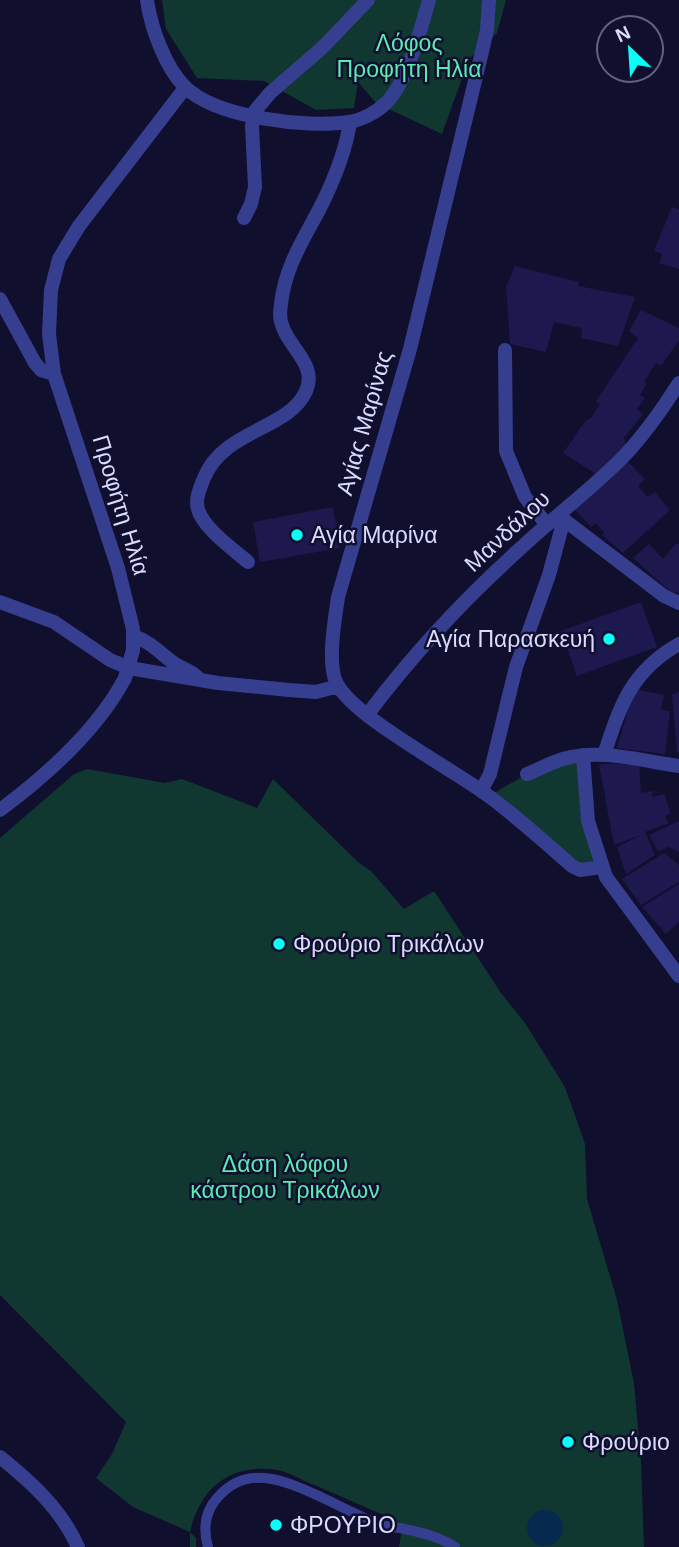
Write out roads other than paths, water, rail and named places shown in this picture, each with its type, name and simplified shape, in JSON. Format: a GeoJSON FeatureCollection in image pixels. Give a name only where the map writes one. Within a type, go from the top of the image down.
{"type":"FeatureCollection","features":[{"type":"Feature","properties":{"kind":"street"},"geometry":{"type":"LineString","coordinates":[[147,0],[162,50],[186,88],[218,107],[253,117],[326,123],[350,122],[372,114],[386,103],[394,93],[413,51],[429,0]]}},
{"type":"Feature","properties":{"kind":"street"},"geometry":{"type":"LineString","coordinates":[[244,218],[255,187],[253,117],[265,98],[323,47],[368,0]]}},
{"type":"Feature","properties":{"kind":"street","name":"Αγίας Μαρίνας"},"geometry":{"type":"LineString","coordinates":[[338,686],[333,670],[338,597],[410,349],[484,43],[488,0]]}},
{"type":"Feature","properties":{"kind":"street","name":"Προφήτη Ηλία"},"geometry":{"type":"LineString","coordinates":[[133,643],[118,569],[54,374],[49,334],[51,301],[59,260],[79,226],[186,88]]}},
{"type":"Feature","properties":{"kind":"street"},"geometry":{"type":"LineString","coordinates":[[248,562],[204,521],[198,510],[198,494],[217,457],[244,436],[296,407],[307,391],[308,369],[282,326],[281,300],[290,262],[335,174],[350,122]]}},
{"type":"Feature","properties":{"kind":"street"},"geometry":{"type":"LineString","coordinates":[[0,299],[35,363],[41,370],[54,374]]}},
{"type":"Feature","properties":{"kind":"street"},"geometry":{"type":"LineString","coordinates":[[505,350],[506,451],[525,497],[547,525]]}},
{"type":"Feature","properties":{"kind":"street","name":"Μανδάλου"},"geometry":{"type":"LineString","coordinates":[[367,715],[427,641],[522,547],[547,525],[562,517],[638,441],[679,383]]}},
{"type":"Feature","properties":{"kind":"street"},"geometry":{"type":"LineString","coordinates":[[481,791],[490,774],[516,667],[545,586],[562,517],[664,596],[679,603]]}},
{"type":"Feature","properties":{"kind":"street"},"geometry":{"type":"LineString","coordinates":[[0,602],[54,622],[118,665],[200,680],[303,691],[316,692],[338,686],[367,715],[481,791],[572,866],[580,870],[602,867]]}},
{"type":"Feature","properties":{"kind":"street"},"geometry":{"type":"LineString","coordinates":[[0,810],[37,781],[106,708],[125,678],[133,643],[149,643],[176,664],[197,675],[200,680]]}},
{"type":"Feature","properties":{"kind":"street"},"geometry":{"type":"LineString","coordinates":[[604,755],[620,705],[628,691],[649,665],[679,644]]}},
{"type":"Feature","properties":{"kind":"street"},"geometry":{"type":"LineString","coordinates":[[583,755],[588,821],[602,867],[613,889],[679,976]]}},
{"type":"Feature","properties":{"kind":"street"},"geometry":{"type":"LineString","coordinates":[[527,774],[562,759],[583,755],[604,755],[679,766]]}},
{"type":"Feature","properties":{"kind":"street"},"geometry":{"type":"LineString","coordinates":[[0,1457],[57,1510],[78,1547]]}},
{"type":"Feature","properties":{"kind":"lane"},"geometry":{"type":"LineString","coordinates":[[208,1547],[205,1530],[207,1516],[216,1499],[239,1482],[267,1477],[292,1484],[383,1526],[428,1534],[455,1547]]}},
{"type":"Feature","properties":{"kind":"water"},"geometry":{"type":"Polygon","coordinates":[[[545,1510],[558,1515],[563,1528],[558,1541],[545,1546],[532,1541],[527,1528],[532,1515],[545,1510]]]}},
{"type":"Feature","properties":{"kind":"place","name":"Αγία Μαρίνα"},"geometry":{"type":"Point","coordinates":[297,535]}},
{"type":"Feature","properties":{"kind":"place","name":"Αγία Παρασκευή"},"geometry":{"type":"Point","coordinates":[609,639]}},
{"type":"Feature","properties":{"kind":"place","name":"Φρούριο Τρικάλων"},"geometry":{"type":"Point","coordinates":[279,944]}},
{"type":"Feature","properties":{"kind":"place","name":"Φρούριο"},"geometry":{"type":"Point","coordinates":[568,1442]}},
{"type":"Feature","properties":{"kind":"place","name":"ΦΡΟΥΡΙΟ"},"geometry":{"type":"Point","coordinates":[276,1525]}},
{"type":"Feature","properties":{"kind":"park label","name":"Λόφος Προφήτη Ηλία"},"geometry":{"type":"Point","coordinates":[409,56]}},
{"type":"Feature","properties":{"kind":"park label","name":"Δάση λόφου κάστρου Τρικάλων"},"geometry":{"type":"Point","coordinates":[285,1177]}}]}
